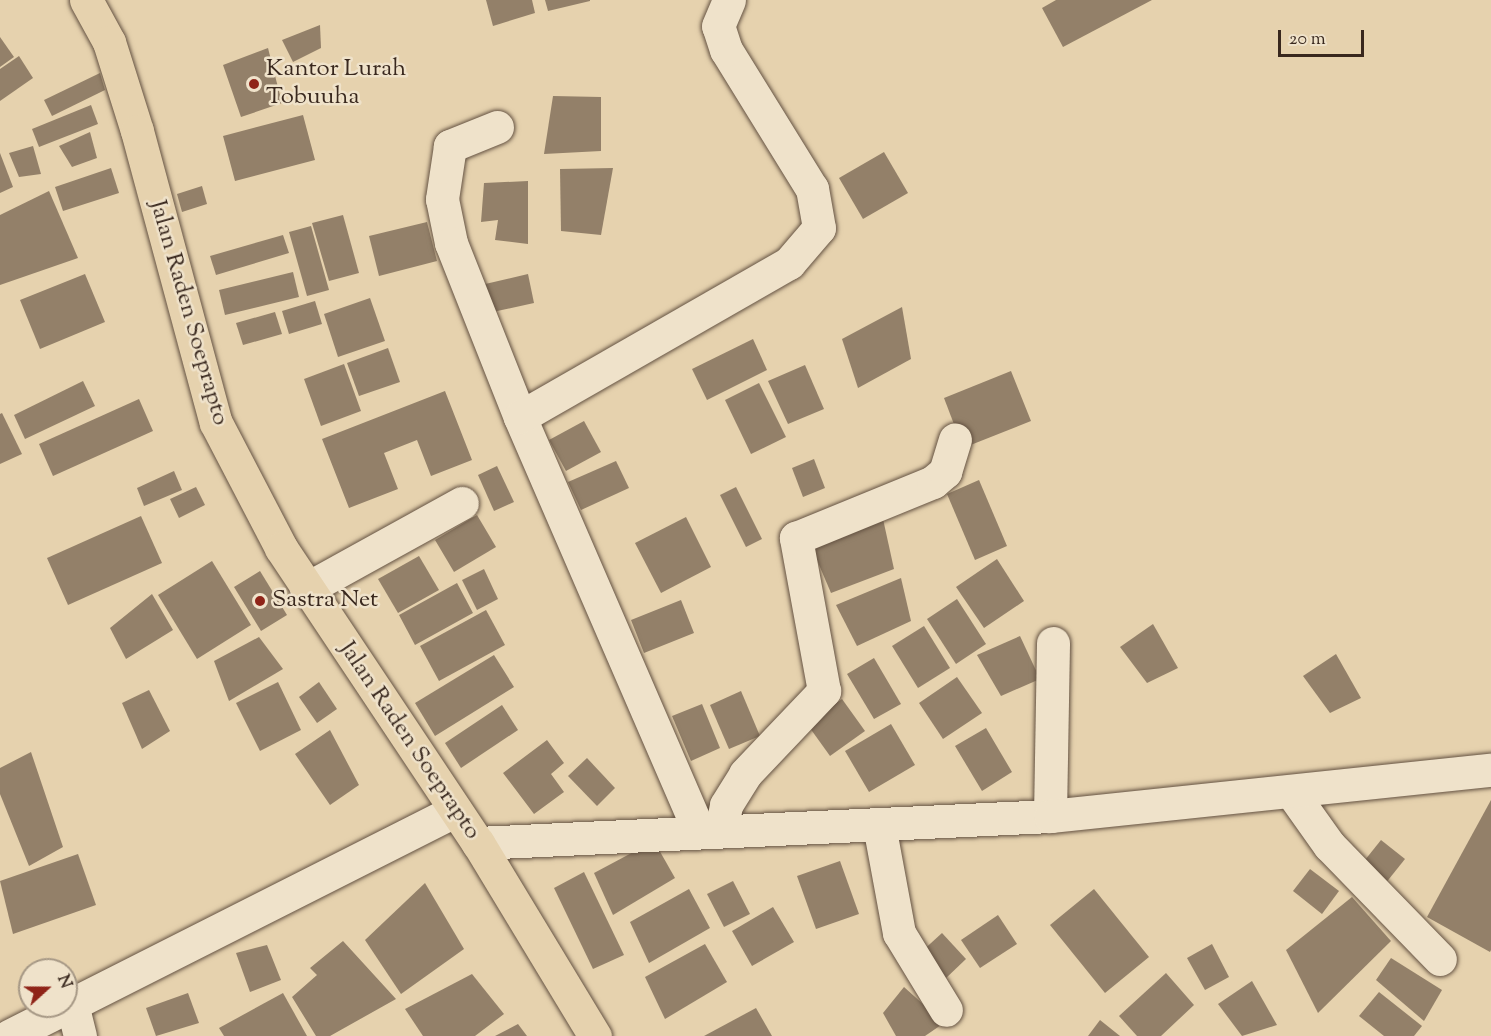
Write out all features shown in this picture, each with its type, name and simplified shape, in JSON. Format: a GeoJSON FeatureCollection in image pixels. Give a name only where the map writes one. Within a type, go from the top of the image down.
{"type":"FeatureCollection","features":[{"type":"Feature","properties":{"kind":"highway","name":"Jalan Raden Soeprapto"},"geometry":{"type":"LineString","coordinates":[[86,0],[109,42],[137,131],[209,402],[306,590],[478,843],[595,1036]]}},
{"type":"Feature","properties":{"kind":"street"},"geometry":{"type":"LineString","coordinates":[[520,417],[789,263],[819,228],[812,189],[726,50],[718,26],[729,0]]}},
{"type":"Feature","properties":{"kind":"street"},"geometry":{"type":"LineString","coordinates":[[497,127],[450,146],[442,199],[451,243],[520,417],[710,831]]}},
{"type":"Feature","properties":{"kind":"street"},"geometry":{"type":"LineString","coordinates":[[710,831],[745,774],[824,691],[796,538],[933,482],[945,472],[955,438]]}},
{"type":"Feature","properties":{"kind":"street"},"geometry":{"type":"LineString","coordinates":[[306,590],[462,503]]}},
{"type":"Feature","properties":{"kind":"street"},"geometry":{"type":"LineString","coordinates":[[1050,816],[1053,644]]}},
{"type":"Feature","properties":{"kind":"street"},"geometry":{"type":"LineString","coordinates":[[478,843],[1050,816],[1292,793],[1491,770]]}},
{"type":"Feature","properties":{"kind":"street"},"geometry":{"type":"LineString","coordinates":[[1292,793],[1329,845],[1440,959]]}},
{"type":"Feature","properties":{"kind":"street"},"geometry":{"type":"LineString","coordinates":[[78,1001],[455,812]]}},
{"type":"Feature","properties":{"kind":"street"},"geometry":{"type":"LineString","coordinates":[[879,825],[899,933],[946,1010]]}},
{"type":"Feature","properties":{"kind":"street"},"geometry":{"type":"LineString","coordinates":[[9,1036],[44,1018]]}},
{"type":"Feature","properties":{"kind":"street"},"geometry":{"type":"LineString","coordinates":[[76,1018],[80,1036]]}},
{"type":"Feature","properties":{"kind":"building"},"geometry":{"type":"Polygon","coordinates":[[[486,0],[532,0],[535,13],[493,26],[486,0]]]}},
{"type":"Feature","properties":{"kind":"building"},"geometry":{"type":"Polygon","coordinates":[[[545,0],[590,0],[590,1],[548,11],[545,0]]]}},
{"type":"Feature","properties":{"kind":"building"},"geometry":{"type":"Polygon","coordinates":[[[1056,0],[1152,0],[1063,47],[1042,8],[1056,0]]]}},
{"type":"Feature","properties":{"kind":"building"},"geometry":{"type":"Polygon","coordinates":[[[320,25],[321,48],[293,62],[282,40],[320,25]]]}},
{"type":"Feature","properties":{"kind":"building"},"geometry":{"type":"Polygon","coordinates":[[[0,37],[14,57],[0,67],[0,37]]]}},
{"type":"Feature","properties":{"kind":"building","name":"Kantor Lurah Tobuuha"},"geometry":{"type":"Polygon","coordinates":[[[268,48],[282,103],[241,117],[223,65],[268,48]]]}},
{"type":"Feature","properties":{"kind":"building"},"geometry":{"type":"Polygon","coordinates":[[[19,56],[33,78],[0,101],[0,69],[19,56]]]}},
{"type":"Feature","properties":{"kind":"building"},"geometry":{"type":"Polygon","coordinates":[[[100,73],[105,90],[52,116],[44,100],[100,73]]]}},
{"type":"Feature","properties":{"kind":"building"},"geometry":{"type":"Polygon","coordinates":[[[553,96],[601,97],[601,151],[544,154],[553,96]]]}},
{"type":"Feature","properties":{"kind":"building"},"geometry":{"type":"Polygon","coordinates":[[[91,105],[98,124],[39,147],[32,129],[91,105]]]}},
{"type":"Feature","properties":{"kind":"building"},"geometry":{"type":"Polygon","coordinates":[[[303,115],[315,160],[235,181],[223,136],[303,115]]]}},
{"type":"Feature","properties":{"kind":"building"},"geometry":{"type":"Polygon","coordinates":[[[90,132],[97,158],[72,167],[59,146],[90,132]]]}},
{"type":"Feature","properties":{"kind":"building"},"geometry":{"type":"Polygon","coordinates":[[[33,146],[41,174],[19,177],[9,153],[33,146]]]}},
{"type":"Feature","properties":{"kind":"building"},"geometry":{"type":"Polygon","coordinates":[[[884,152],[908,193],[863,219],[839,178],[884,152]]]}},
{"type":"Feature","properties":{"kind":"building"},"geometry":{"type":"Polygon","coordinates":[[[0,153],[13,187],[0,193],[0,153]]]}},
{"type":"Feature","properties":{"kind":"building"},"geometry":{"type":"Polygon","coordinates":[[[111,168],[119,193],[63,211],[55,187],[111,168]]]}},
{"type":"Feature","properties":{"kind":"building"},"geometry":{"type":"Polygon","coordinates":[[[613,168],[601,235],[561,231],[560,169],[613,168]]]}},
{"type":"Feature","properties":{"kind":"building"},"geometry":{"type":"Polygon","coordinates":[[[528,181],[528,244],[495,240],[498,220],[481,222],[484,183],[528,181]]]}},
{"type":"Feature","properties":{"kind":"building"},"geometry":{"type":"Polygon","coordinates":[[[202,186],[207,204],[182,212],[177,194],[202,186]]]}},
{"type":"Feature","properties":{"kind":"building"},"geometry":{"type":"Polygon","coordinates":[[[49,191],[78,258],[0,285],[0,215],[49,191]]]}},
{"type":"Feature","properties":{"kind":"building"},"geometry":{"type":"Polygon","coordinates":[[[343,215],[359,273],[329,281],[312,223],[343,215]]]}},
{"type":"Feature","properties":{"kind":"building"},"geometry":{"type":"Polygon","coordinates":[[[427,222],[437,261],[379,276],[369,236],[427,222]]]}},
{"type":"Feature","properties":{"kind":"building"},"geometry":{"type":"Polygon","coordinates":[[[311,226],[329,290],[307,296],[289,232],[311,226]]]}},
{"type":"Feature","properties":{"kind":"building"},"geometry":{"type":"Polygon","coordinates":[[[283,235],[289,253],[216,275],[210,256],[283,235]]]}},
{"type":"Feature","properties":{"kind":"building"},"geometry":{"type":"Polygon","coordinates":[[[293,272],[299,297],[225,315],[219,290],[293,272]]]}},
{"type":"Feature","properties":{"kind":"building"},"geometry":{"type":"Polygon","coordinates":[[[85,274],[105,322],[40,349],[20,300],[85,274]]]}},
{"type":"Feature","properties":{"kind":"building"},"geometry":{"type":"Polygon","coordinates":[[[528,274],[534,303],[488,313],[481,285],[528,274]]]}},
{"type":"Feature","properties":{"kind":"building"},"geometry":{"type":"Polygon","coordinates":[[[370,298],[385,341],[338,357],[324,314],[370,298]]]}},
{"type":"Feature","properties":{"kind":"building"},"geometry":{"type":"Polygon","coordinates":[[[315,301],[322,324],[289,334],[282,311],[315,301]]]}},
{"type":"Feature","properties":{"kind":"building"},"geometry":{"type":"Polygon","coordinates":[[[902,307],[911,359],[858,388],[842,339],[902,307]]]}},
{"type":"Feature","properties":{"kind":"building"},"geometry":{"type":"Polygon","coordinates":[[[275,312],[282,334],[243,345],[236,323],[275,312]]]}},
{"type":"Feature","properties":{"kind":"building"},"geometry":{"type":"Polygon","coordinates":[[[753,339],[767,370],[707,400],[692,369],[753,339]]]}},
{"type":"Feature","properties":{"kind":"building"},"geometry":{"type":"Polygon","coordinates":[[[388,348],[400,382],[359,396],[347,363],[388,348]]]}},
{"type":"Feature","properties":{"kind":"building"},"geometry":{"type":"Polygon","coordinates":[[[344,364],[361,411],[321,426],[304,379],[344,364]]]}},
{"type":"Feature","properties":{"kind":"building"},"geometry":{"type":"Polygon","coordinates":[[[805,365],[824,409],[788,424],[768,381],[805,365]]]}},
{"type":"Feature","properties":{"kind":"building"},"geometry":{"type":"Polygon","coordinates":[[[1011,371],[1031,421],[963,448],[944,398],[1011,371]]]}},
{"type":"Feature","properties":{"kind":"building"},"geometry":{"type":"Polygon","coordinates":[[[83,381],[95,406],[25,439],[14,415],[83,381]]]}},
{"type":"Feature","properties":{"kind":"building"},"geometry":{"type":"Polygon","coordinates":[[[759,383],[786,437],[751,454],[725,400],[759,383]]]}},
{"type":"Feature","properties":{"kind":"building"},"geometry":{"type":"Polygon","coordinates":[[[445,391],[472,460],[431,476],[417,440],[384,453],[398,489],[349,508],[322,439],[445,391]]]}},
{"type":"Feature","properties":{"kind":"building"},"geometry":{"type":"Polygon","coordinates":[[[139,399],[153,431],[53,476],[39,444],[139,399]]]}},
{"type":"Feature","properties":{"kind":"building"},"geometry":{"type":"Polygon","coordinates":[[[2,413],[22,454],[0,464],[0,414],[2,413]]]}},
{"type":"Feature","properties":{"kind":"building"},"geometry":{"type":"Polygon","coordinates":[[[584,421],[601,452],[566,471],[549,440],[584,421]]]}},
{"type":"Feature","properties":{"kind":"building"},"geometry":{"type":"Polygon","coordinates":[[[814,459],[825,488],[803,497],[792,468],[814,459]]]}},
{"type":"Feature","properties":{"kind":"building"},"geometry":{"type":"Polygon","coordinates":[[[616,461],[629,488],[581,510],[568,482],[616,461]]]}},
{"type":"Feature","properties":{"kind":"building"},"geometry":{"type":"Polygon","coordinates":[[[497,466],[514,502],[494,511],[478,475],[497,466]]]}},
{"type":"Feature","properties":{"kind":"building"},"geometry":{"type":"Polygon","coordinates":[[[174,471],[182,490],[144,506],[137,488],[174,471]]]}},
{"type":"Feature","properties":{"kind":"building"},"geometry":{"type":"Polygon","coordinates":[[[979,480],[1007,546],[975,560],[947,494],[979,480]]]}},
{"type":"Feature","properties":{"kind":"building"},"geometry":{"type":"Polygon","coordinates":[[[196,487],[205,505],[179,518],[170,499],[196,487]]]}},
{"type":"Feature","properties":{"kind":"building"},"geometry":{"type":"Polygon","coordinates":[[[736,487],[762,539],[746,547],[720,495],[736,487]]]}},
{"type":"Feature","properties":{"kind":"building"},"geometry":{"type":"Polygon","coordinates":[[[477,515],[496,547],[454,572],[435,540],[477,515]]]}},
{"type":"Feature","properties":{"kind":"building"},"geometry":{"type":"Polygon","coordinates":[[[141,516],[162,563],[68,605],[47,558],[141,516]]]}},
{"type":"Feature","properties":{"kind":"building"},"geometry":{"type":"Polygon","coordinates":[[[686,517],[711,567],[661,593],[635,543],[686,517]]]}},
{"type":"Feature","properties":{"kind":"building"},"geometry":{"type":"Polygon","coordinates":[[[883,519],[894,569],[831,593],[811,546],[883,519]]]}},
{"type":"Feature","properties":{"kind":"building"},"geometry":{"type":"Polygon","coordinates":[[[419,556],[439,590],[398,613],[378,579],[419,556]]]}},
{"type":"Feature","properties":{"kind":"building"},"geometry":{"type":"Polygon","coordinates":[[[997,559],[1024,601],[984,628],[956,587],[997,559]]]}},
{"type":"Feature","properties":{"kind":"building"},"geometry":{"type":"Polygon","coordinates":[[[212,561],[251,625],[197,659],[158,595],[212,561]]]}},
{"type":"Feature","properties":{"kind":"building"},"geometry":{"type":"Polygon","coordinates":[[[484,569],[498,599],[477,610],[462,580],[484,569]]]}},
{"type":"Feature","properties":{"kind":"building","name":"Sastra Net"},"geometry":{"type":"Polygon","coordinates":[[[260,571],[287,615],[261,631],[234,587],[260,571]]]}},
{"type":"Feature","properties":{"kind":"building"},"geometry":{"type":"Polygon","coordinates":[[[901,578],[911,621],[857,646],[836,605],[901,578]]]}},
{"type":"Feature","properties":{"kind":"building"},"geometry":{"type":"Polygon","coordinates":[[[457,583],[473,613],[415,645],[399,615],[457,583]]]}},
{"type":"Feature","properties":{"kind":"building"},"geometry":{"type":"Polygon","coordinates":[[[152,594],[173,630],[126,659],[110,628],[152,594]]]}},
{"type":"Feature","properties":{"kind":"building"},"geometry":{"type":"Polygon","coordinates":[[[957,599],[986,644],[956,664],[927,619],[957,599]]]}},
{"type":"Feature","properties":{"kind":"building"},"geometry":{"type":"Polygon","coordinates":[[[681,600],[694,633],[644,653],[631,620],[681,600]]]}},
{"type":"Feature","properties":{"kind":"building"},"geometry":{"type":"Polygon","coordinates":[[[486,610],[505,645],[439,681],[420,646],[486,610]]]}},
{"type":"Feature","properties":{"kind":"building"},"geometry":{"type":"Polygon","coordinates":[[[1153,624],[1178,668],[1147,683],[1120,647],[1153,624]]]}},
{"type":"Feature","properties":{"kind":"building"},"geometry":{"type":"Polygon","coordinates":[[[924,626],[950,668],[918,688],[892,646],[924,626]]]}},
{"type":"Feature","properties":{"kind":"building"},"geometry":{"type":"Polygon","coordinates":[[[1020,636],[1040,679],[1001,696],[977,655],[1020,636]]]}},
{"type":"Feature","properties":{"kind":"building"},"geometry":{"type":"Polygon","coordinates":[[[259,637],[283,669],[229,701],[214,661],[259,637]]]}},
{"type":"Feature","properties":{"kind":"building"},"geometry":{"type":"Polygon","coordinates":[[[1336,654],[1361,698],[1330,713],[1303,676],[1336,654]]]}},
{"type":"Feature","properties":{"kind":"building"},"geometry":{"type":"Polygon","coordinates":[[[494,655],[514,687],[435,736],[415,703],[494,655]]]}},
{"type":"Feature","properties":{"kind":"building"},"geometry":{"type":"Polygon","coordinates":[[[874,658],[901,704],[874,719],[847,674],[874,658]]]}},
{"type":"Feature","properties":{"kind":"building"},"geometry":{"type":"Polygon","coordinates":[[[957,677],[982,713],[943,739],[919,703],[957,677]]]}},
{"type":"Feature","properties":{"kind":"building"},"geometry":{"type":"Polygon","coordinates":[[[278,682],[301,730],[260,751],[236,703],[278,682]]]}},
{"type":"Feature","properties":{"kind":"building"},"geometry":{"type":"Polygon","coordinates":[[[319,682],[337,709],[317,723],[299,697],[319,682]]]}},
{"type":"Feature","properties":{"kind":"building"},"geometry":{"type":"Polygon","coordinates":[[[149,690],[170,731],[142,749],[122,703],[149,690]]]}},
{"type":"Feature","properties":{"kind":"building"},"geometry":{"type":"Polygon","coordinates":[[[741,691],[760,736],[729,749],[710,705],[741,691]]]}},
{"type":"Feature","properties":{"kind":"building"},"geometry":{"type":"Polygon","coordinates":[[[842,699],[865,731],[830,756],[807,724],[842,699]]]}},
{"type":"Feature","properties":{"kind":"building"},"geometry":{"type":"Polygon","coordinates":[[[702,704],[720,748],[691,761],[672,716],[702,704]]]}},
{"type":"Feature","properties":{"kind":"building"},"geometry":{"type":"Polygon","coordinates":[[[502,705],[518,730],[461,768],[445,743],[502,705]]]}},
{"type":"Feature","properties":{"kind":"building"},"geometry":{"type":"Polygon","coordinates":[[[891,724],[915,765],[869,792],[845,751],[891,724]]]}},
{"type":"Feature","properties":{"kind":"building"},"geometry":{"type":"Polygon","coordinates":[[[986,728],[1012,772],[982,791],[955,746],[986,728]]]}},
{"type":"Feature","properties":{"kind":"building"},"geometry":{"type":"Polygon","coordinates":[[[330,730],[359,785],[330,805],[295,754],[330,730]]]}},
{"type":"Feature","properties":{"kind":"building"},"geometry":{"type":"Polygon","coordinates":[[[547,740],[564,763],[551,774],[564,792],[534,814],[503,773],[547,740]]]}},
{"type":"Feature","properties":{"kind":"building"},"geometry":{"type":"Polygon","coordinates":[[[31,752],[63,847],[29,866],[0,794],[0,768],[31,752]]]}},
{"type":"Feature","properties":{"kind":"building"},"geometry":{"type":"Polygon","coordinates":[[[587,758],[615,788],[597,806],[568,776],[587,758]]]}},
{"type":"Feature","properties":{"kind":"building"},"geometry":{"type":"Polygon","coordinates":[[[1491,800],[1491,950],[1490,952],[1427,917],[1491,800]]]}},
{"type":"Feature","properties":{"kind":"building"},"geometry":{"type":"Polygon","coordinates":[[[1381,840],[1405,859],[1381,889],[1357,870],[1381,840]]]}},
{"type":"Feature","properties":{"kind":"building"},"geometry":{"type":"Polygon","coordinates":[[[654,841],[675,878],[613,915],[594,873],[654,841]]]}},
{"type":"Feature","properties":{"kind":"building"},"geometry":{"type":"Polygon","coordinates":[[[78,854],[96,905],[13,934],[0,881],[78,854]]]}},
{"type":"Feature","properties":{"kind":"building"},"geometry":{"type":"Polygon","coordinates":[[[840,861],[859,914],[816,929],[797,876],[840,861]]]}},
{"type":"Feature","properties":{"kind":"building"},"geometry":{"type":"Polygon","coordinates":[[[1310,869],[1339,891],[1322,914],[1293,891],[1310,869]]]}},
{"type":"Feature","properties":{"kind":"building"},"geometry":{"type":"Polygon","coordinates":[[[584,872],[624,955],[593,969],[554,888],[584,872]]]}},
{"type":"Feature","properties":{"kind":"building"},"geometry":{"type":"Polygon","coordinates":[[[733,881],[750,914],[724,927],[707,894],[733,881]]]}},
{"type":"Feature","properties":{"kind":"building"},"geometry":{"type":"Polygon","coordinates":[[[425,883],[464,949],[401,994],[365,940],[425,883]]]}},
{"type":"Feature","properties":{"kind":"building"},"geometry":{"type":"Polygon","coordinates":[[[689,889],[710,928],[649,963],[630,922],[689,889]]]}},
{"type":"Feature","properties":{"kind":"building"},"geometry":{"type":"Polygon","coordinates":[[[1094,889],[1149,957],[1105,993],[1050,925],[1094,889]]]}},
{"type":"Feature","properties":{"kind":"building"},"geometry":{"type":"Polygon","coordinates":[[[1352,897],[1391,941],[1318,1013],[1286,950],[1352,897]]]}},
{"type":"Feature","properties":{"kind":"building"},"geometry":{"type":"Polygon","coordinates":[[[773,907],[794,942],[752,966],[732,931],[773,907]]]}},
{"type":"Feature","properties":{"kind":"building"},"geometry":{"type":"Polygon","coordinates":[[[998,915],[1017,944],[980,968],[961,940],[998,915]]]}},
{"type":"Feature","properties":{"kind":"building"},"geometry":{"type":"Polygon","coordinates":[[[942,933],[966,959],[944,980],[919,954],[942,933]]]}},
{"type":"Feature","properties":{"kind":"building"},"geometry":{"type":"Polygon","coordinates":[[[343,941],[396,999],[330,1036],[316,1036],[292,997],[317,975],[310,968],[343,941]]]}},
{"type":"Feature","properties":{"kind":"building"},"geometry":{"type":"Polygon","coordinates":[[[705,944],[727,982],[665,1019],[645,977],[705,944]]]}},
{"type":"Feature","properties":{"kind":"building"},"geometry":{"type":"Polygon","coordinates":[[[1212,944],[1229,977],[1205,990],[1187,958],[1212,944]]]}},
{"type":"Feature","properties":{"kind":"building"},"geometry":{"type":"Polygon","coordinates":[[[267,945],[281,980],[250,992],[236,953],[267,945]]]}},
{"type":"Feature","properties":{"kind":"building"},"geometry":{"type":"Polygon","coordinates":[[[1391,958],[1442,990],[1424,1021],[1376,980],[1391,958]]]}},
{"type":"Feature","properties":{"kind":"building"},"geometry":{"type":"Polygon","coordinates":[[[1166,973],[1194,1005],[1161,1036],[1137,1036],[1119,1016],[1166,973]]]}},
{"type":"Feature","properties":{"kind":"building"},"geometry":{"type":"Polygon","coordinates":[[[472,974],[504,1014],[475,1036],[423,1036],[405,1009],[472,974]]]}},
{"type":"Feature","properties":{"kind":"building"},"geometry":{"type":"Polygon","coordinates":[[[1252,981],[1277,1025],[1242,1036],[1218,1004],[1252,981]]]}},
{"type":"Feature","properties":{"kind":"building"},"geometry":{"type":"Polygon","coordinates":[[[904,987],[944,1023],[925,1036],[896,1036],[883,1013],[904,987]]]}},
{"type":"Feature","properties":{"kind":"building"},"geometry":{"type":"Polygon","coordinates":[[[1379,992],[1422,1026],[1414,1036],[1384,1036],[1359,1016],[1379,992]]]}},
{"type":"Feature","properties":{"kind":"building"},"geometry":{"type":"Polygon","coordinates":[[[188,993],[199,1023],[156,1036],[146,1008],[188,993]]]}},
{"type":"Feature","properties":{"kind":"building"},"geometry":{"type":"Polygon","coordinates":[[[283,993],[307,1036],[224,1036],[219,1028],[283,993]]]}},
{"type":"Feature","properties":{"kind":"building"},"geometry":{"type":"Polygon","coordinates":[[[756,1008],[772,1036],[704,1036],[756,1008]]]}},
{"type":"Feature","properties":{"kind":"building"},"geometry":{"type":"Polygon","coordinates":[[[1100,1020],[1120,1036],[1088,1036],[1100,1020]]]}},
{"type":"Feature","properties":{"kind":"building"},"geometry":{"type":"Polygon","coordinates":[[[518,1024],[527,1036],[495,1036],[518,1024]]]}},
{"type":"Feature","properties":{"kind":"place","name":"Kantor Lurah Tobuuha"},"geometry":{"type":"Point","coordinates":[254,84]}},
{"type":"Feature","properties":{"kind":"place","name":"Sastra Net"},"geometry":{"type":"Point","coordinates":[260,601]}}]}
